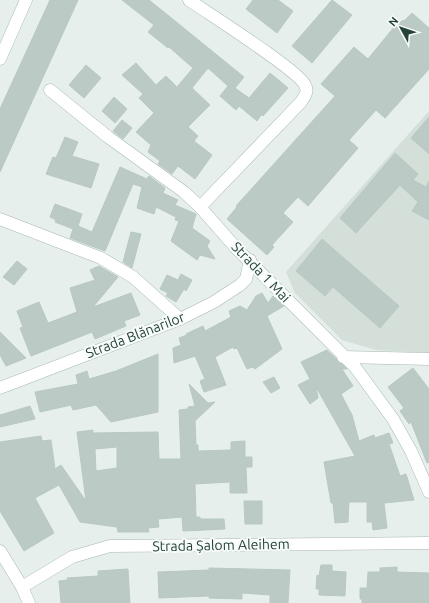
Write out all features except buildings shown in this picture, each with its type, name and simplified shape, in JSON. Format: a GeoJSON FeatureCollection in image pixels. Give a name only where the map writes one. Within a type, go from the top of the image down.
{"type":"FeatureCollection","features":[{"type":"Feature","properties":{"kind":"street"},"geometry":{"type":"LineString","coordinates":[[0,59],[26,0]]}},
{"type":"Feature","properties":{"kind":"street"},"geometry":{"type":"LineString","coordinates":[[189,0],[283,65],[305,84],[306,90],[306,95],[301,102],[200,207]]}},
{"type":"Feature","properties":{"kind":"street","name":"Strada 1 Mai"},"geometry":{"type":"LineString","coordinates":[[50,90],[108,137],[184,192],[200,207],[236,248],[250,260],[363,376],[393,419],[411,451],[429,492]]}},
{"type":"Feature","properties":{"kind":"street"},"geometry":{"type":"LineString","coordinates":[[0,219],[101,258],[133,277],[180,318]]}},
{"type":"Feature","properties":{"kind":"street","name":"Strada Blănarilor"},"geometry":{"type":"LineString","coordinates":[[0,388],[180,318],[214,302],[240,285],[246,279],[250,260]]}},
{"type":"Feature","properties":{"kind":"street"},"geometry":{"type":"LineString","coordinates":[[343,357],[429,359]]}},
{"type":"Feature","properties":{"kind":"street","name":"Strada Șalom Aleihem"},"geometry":{"type":"LineString","coordinates":[[22,587],[72,557],[110,546],[429,543]]}},
{"type":"Feature","properties":{"kind":"street"},"geometry":{"type":"LineString","coordinates":[[0,551],[22,587],[29,603]]}},
{"type":"Feature","properties":{"kind":"shaded area"},"geometry":{"type":"Polygon","coordinates":[[[429,111],[429,353],[376,350],[342,340],[295,293],[286,272],[429,111]]]}}]}
